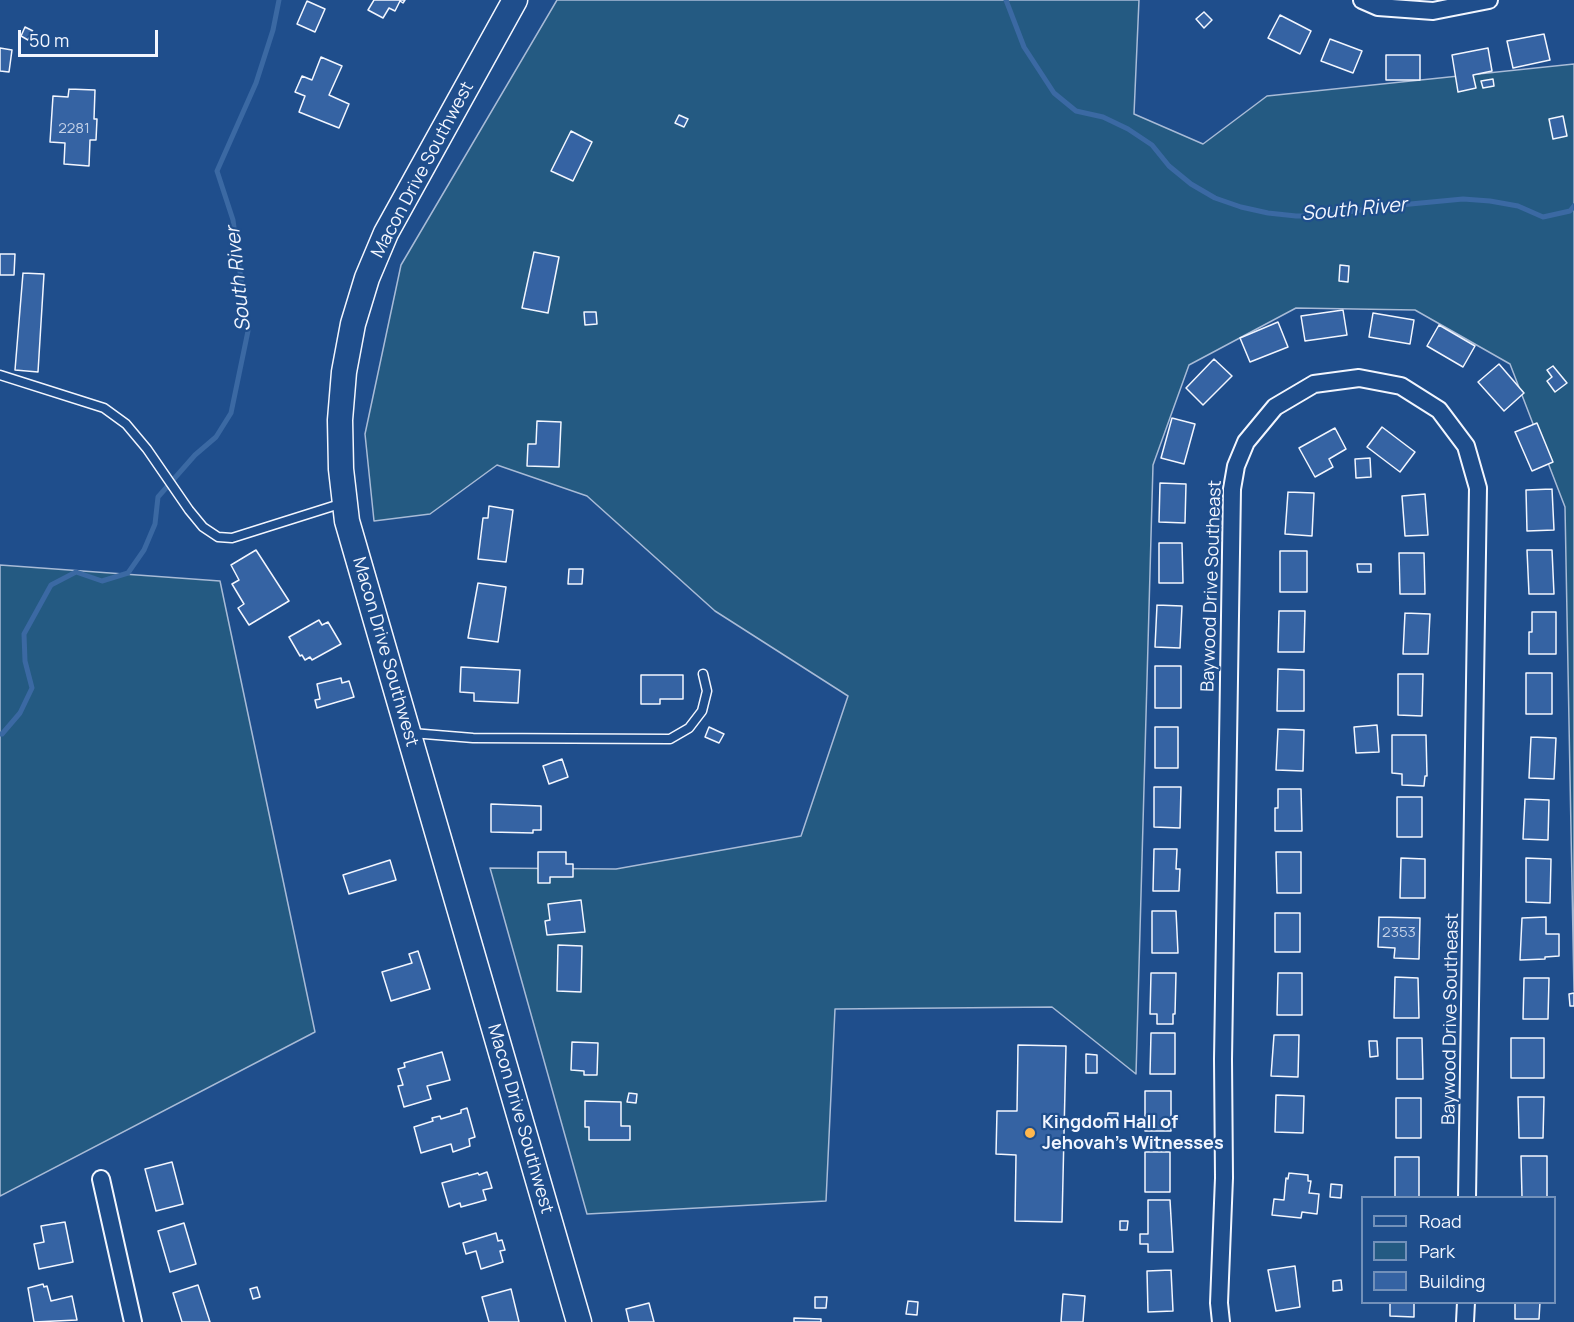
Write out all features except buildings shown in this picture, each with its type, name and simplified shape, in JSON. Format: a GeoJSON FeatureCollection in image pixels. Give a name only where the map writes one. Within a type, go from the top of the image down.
{"type":"FeatureCollection","features":[{"type":"Feature","properties":{"kind":"street","name":"Macon Drive Southwest"},"geometry":{"type":"LineString","coordinates":[[515,0],[386,233],[367,278],[353,324],[344,372],[340,420],[341,469],[347,521],[579,1322]]}},
{"type":"Feature","properties":{"kind":"street"},"geometry":{"type":"LineString","coordinates":[[1362,0],[1378,7],[1432,11],[1489,0]]}},
{"type":"Feature","properties":{"kind":"street","name":"Baywood Drive Southeast"},"geometry":{"type":"LineString","coordinates":[[1221,1322],[1219,1303],[1224,1179],[1223,1059],[1232,489],[1236,466],[1246,442],[1275,407],[1314,384],[1359,378],[1401,386],[1439,410],[1466,446],[1478,488],[1467,1196]]}},
{"type":"Feature","properties":{"kind":"street"},"geometry":{"type":"LineString","coordinates":[[101,1179],[133,1322]]}},
{"type":"Feature","properties":{"kind":"street"},"geometry":{"type":"LineString","coordinates":[[1465,1322],[1466,1304]]}},
{"type":"Feature","properties":{"kind":"lane"},"geometry":{"type":"LineString","coordinates":[[0,375],[104,408],[126,424],[147,449],[189,510],[203,527],[218,537],[232,538],[345,502]]}},
{"type":"Feature","properties":{"kind":"lane"},"geometry":{"type":"LineString","coordinates":[[408,733],[473,738],[670,739],[690,728],[702,711],[707,692],[703,674]]}},
{"type":"Feature","properties":{"kind":"green space"},"geometry":{"type":"Polygon","coordinates":[[[557,0],[1139,0],[1134,114],[1203,144],[1267,96],[1574,64],[1574,991],[1565,507],[1510,364],[1415,310],[1296,308],[1189,365],[1153,465],[1136,1074],[1052,1007],[835,1009],[826,1201],[587,1214],[490,868],[616,869],[801,836],[848,696],[715,611],[587,496],[497,465],[430,514],[374,521],[365,434],[401,265],[557,0]]]}},
{"type":"Feature","properties":{"kind":"green space"},"geometry":{"type":"Polygon","coordinates":[[[0,565],[220,581],[315,1032],[0,1196],[0,565]]]}},
{"type":"Feature","properties":{"kind":"waterway","name":"South River"},"geometry":{"type":"LineString","coordinates":[[0,734],[20,713],[32,688],[25,661],[24,634],[51,585],[76,572],[102,581],[128,573],[144,550],[155,524],[158,497],[195,455],[216,437],[231,413],[248,331],[233,220],[217,171],[256,83],[273,30],[279,0]]}},
{"type":"Feature","properties":{"kind":"waterway","name":"South River"},"geometry":{"type":"LineString","coordinates":[[1006,0],[1024,47],[1054,93],[1076,111],[1103,117],[1128,129],[1152,145],[1169,166],[1191,184],[1215,198],[1241,207],[1296,216],[1324,216],[1379,207],[1463,199],[1518,206],[1543,217],[1570,211],[1574,206]]}},
{"type":"Feature","properties":{"kind":"place","name":"Kingdom Hall of Jehovah’s Witnesses"},"geometry":{"type":"Point","coordinates":[1030,1133]}}]}
